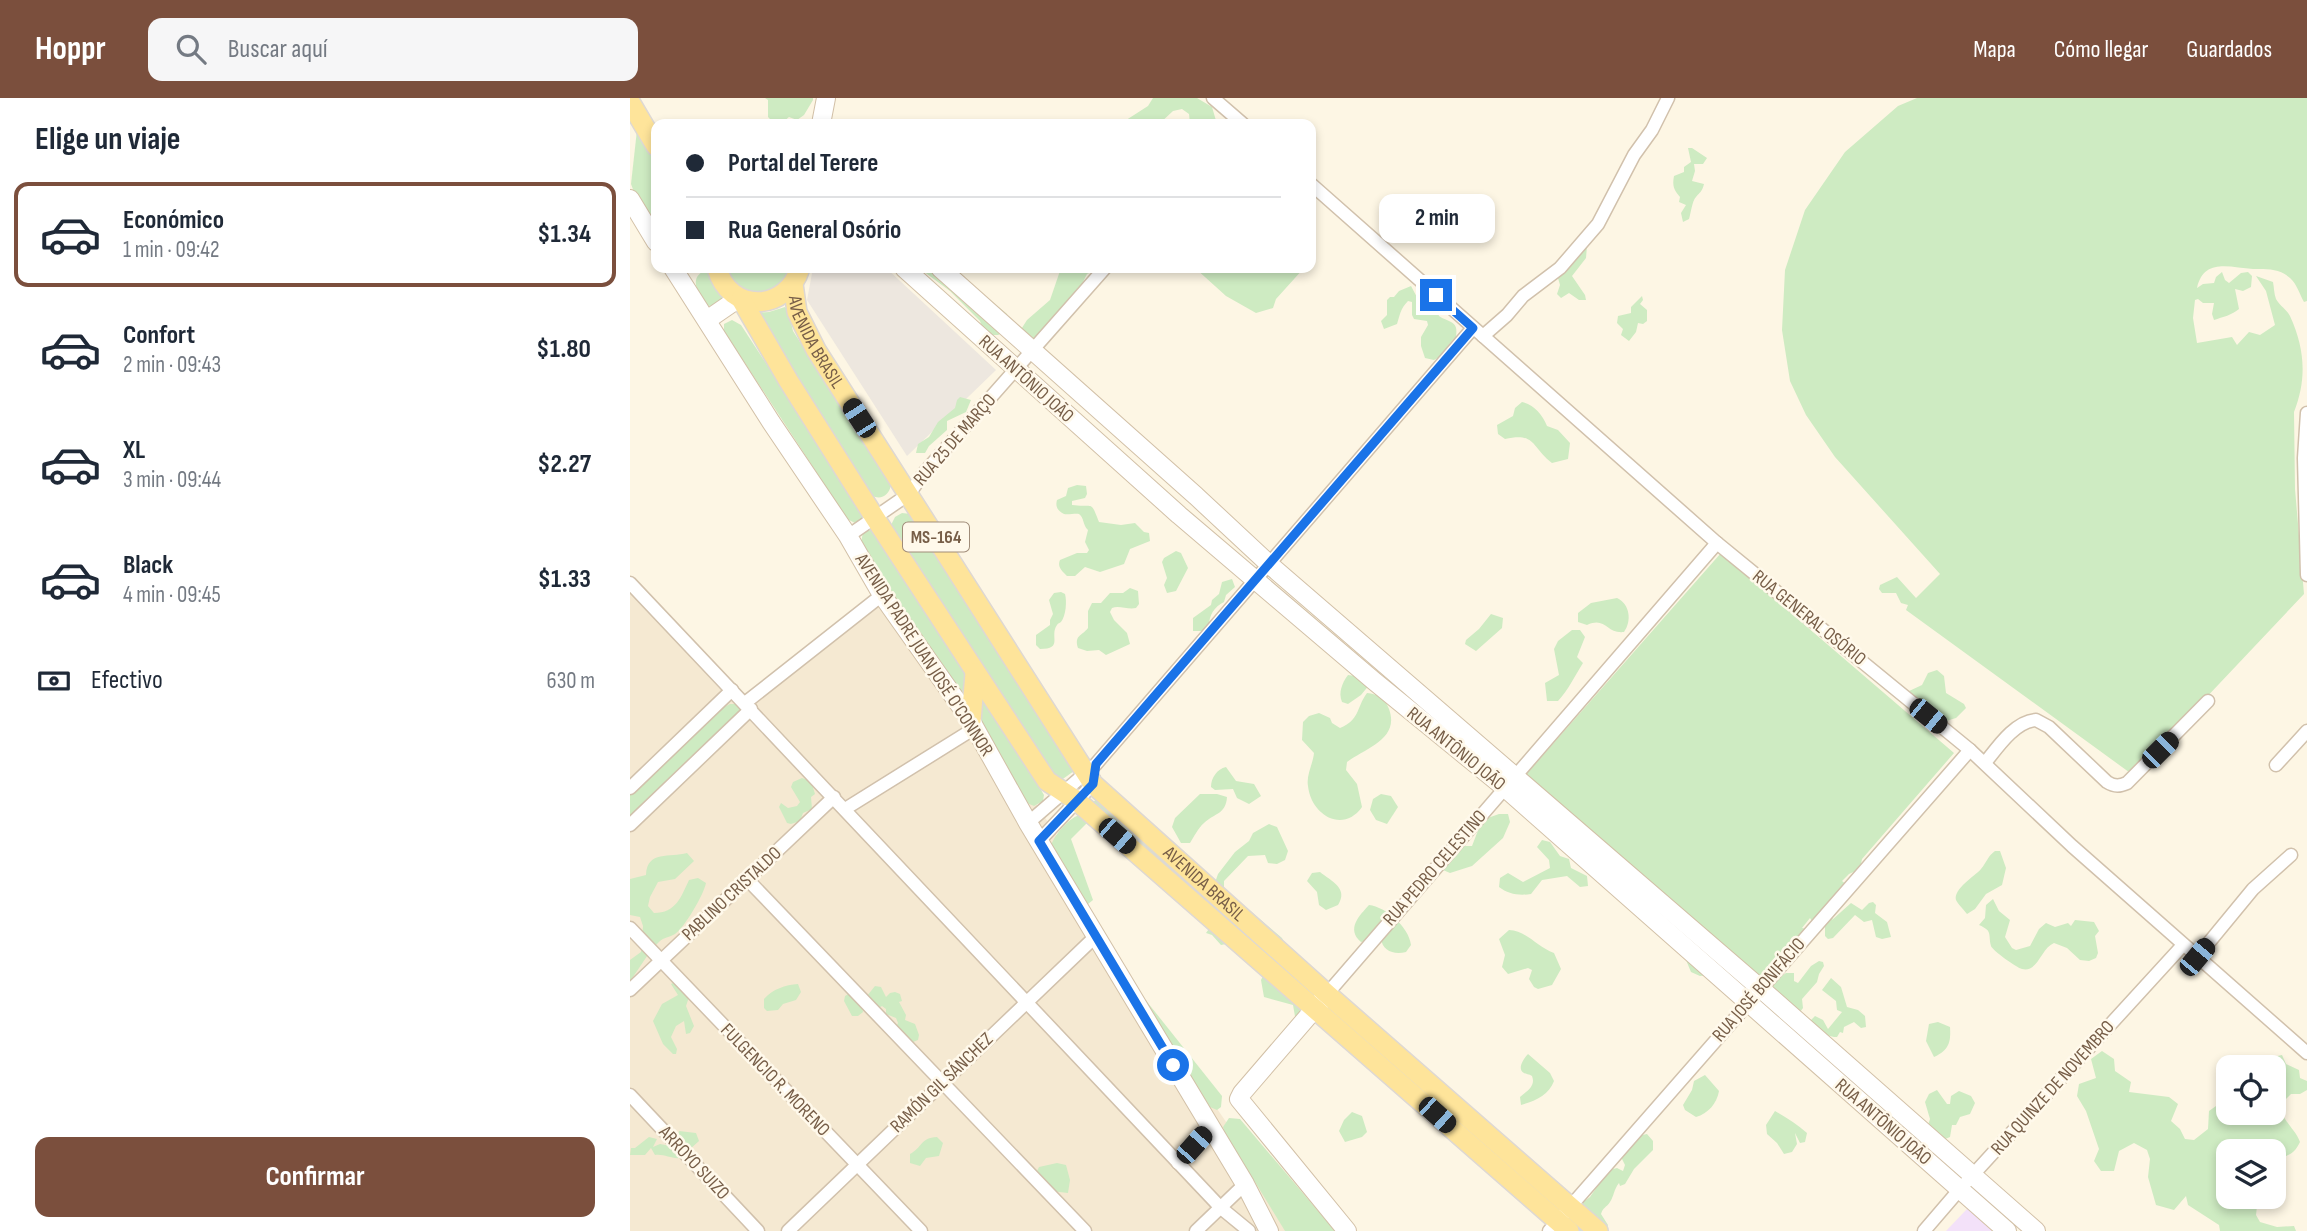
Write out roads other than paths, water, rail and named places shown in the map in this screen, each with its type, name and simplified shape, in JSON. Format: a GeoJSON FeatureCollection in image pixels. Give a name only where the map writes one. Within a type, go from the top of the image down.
{"type":"FeatureCollection","features":[{"type":"Feature","properties":{"kind":"main road"},"geometry":{"type":"LineString","coordinates":[[822,119],[826,98]]}},
{"type":"Feature","properties":{"kind":"main road"},"geometry":{"type":"LineString","coordinates":[[631,107],[651,138]]}},
{"type":"Feature","properties":{"kind":"main road"},"geometry":{"type":"LineString","coordinates":[[630,198],[651,234]]}},
{"type":"Feature","properties":{"kind":"main road","name":"AVENIDA PADRE JUAN JOSÉ O'CONNOR"},"geometry":{"type":"LineString","coordinates":[[682,273],[707,320],[771,422],[848,536],[882,595],[973,724],[1028,823],[1245,1184],[1269,1231]]}},
{"type":"Feature","properties":{"kind":"main road","name":"MS-164"},"geometry":{"type":"LineString","coordinates":[[719,273],[731,293],[740,299]]}},
{"type":"Feature","properties":{"kind":"main road","name":"RUA ANTÔNIO JOÃO"},"geometry":{"type":"LineString","coordinates":[[909,273],[1255,581],[1374,681],[1509,781],[1760,988],[2036,1231]]}},
{"type":"Feature","properties":{"kind":"main road","name":"RUA ANTÔNIO JOÃO"},"geometry":{"type":"LineString","coordinates":[[946,273],[1386,666],[1747,1004],[2007,1231]]}},
{"type":"Feature","properties":{"kind":"main road"},"geometry":{"type":"LineString","coordinates":[[707,320],[740,299],[769,301],[782,295],[797,276]]}},
{"type":"Feature","properties":{"kind":"main road","name":"AVENIDA BRASIL"},"geometry":{"type":"LineString","coordinates":[[797,276],[797,312],[803,328],[1092,774],[1321,1001],[1562,1223],[1598,1231]]}},
{"type":"Feature","properties":{"kind":"main road","name":"AVENIDA BRASIL"},"geometry":{"type":"LineString","coordinates":[[740,299],[875,518],[1042,775],[1321,1001]]}},
{"type":"Feature","properties":{"kind":"main road"},"geometry":{"type":"LineString","coordinates":[[1179,515],[1196,496]]}},
{"type":"Feature","properties":{"kind":"main road"},"geometry":{"type":"LineString","coordinates":[[1374,681],[1386,666]]}},
{"type":"Feature","properties":{"kind":"main road"},"geometry":{"type":"LineString","coordinates":[[973,724],[975,673]]}},
{"type":"Feature","properties":{"kind":"main road","name":"RUA PEDRO CELESTINO"},"geometry":{"type":"LineString","coordinates":[[1321,1001],[1239,1099],[1347,1231]]}},
{"type":"Feature","properties":{"kind":"street"},"geometry":{"type":"LineString","coordinates":[[1213,98],[1233,119]]}},
{"type":"Feature","properties":{"kind":"street"},"geometry":{"type":"LineString","coordinates":[[1039,841],[1070,796],[1092,774],[1255,581],[1478,332],[1507,315],[1523,296],[1560,268],[1598,224],[1668,98]]}},
{"type":"Feature","properties":{"kind":"street","name":"RUA GENERAL OSÓRIO"},"geometry":{"type":"LineString","coordinates":[[1316,188],[1717,543],[1985,763],[2183,945],[2307,1053]]}},
{"type":"Feature","properties":{"kind":"street","name":"RUA 25 DE MARÇO"},"geometry":{"type":"LineString","coordinates":[[848,536],[909,494],[924,473],[1017,371],[1101,273]]}},
{"type":"Feature","properties":{"kind":"street"},"geometry":{"type":"LineString","coordinates":[[2307,413],[2304,458],[2307,575]]}},
{"type":"Feature","properties":{"kind":"street","name":"RUA PEDRO CELESTINO"},"geometry":{"type":"LineString","coordinates":[[1321,1001],[1717,543]]}},
{"type":"Feature","properties":{"kind":"street"},"geometry":{"type":"LineString","coordinates":[[630,583],[1178,1163],[1221,1208],[1249,1231]]}},
{"type":"Feature","properties":{"kind":"street"},"geometry":{"type":"LineString","coordinates":[[630,825],[748,706],[882,595]]}},
{"type":"Feature","properties":{"kind":"street"},"geometry":{"type":"LineString","coordinates":[[630,788],[732,690]]}},
{"type":"Feature","properties":{"kind":"street"},"geometry":{"type":"LineString","coordinates":[[1985,763],[2017,727],[2036,720],[2049,727],[2107,782],[2113,786],[2121,786],[2208,701]]}},
{"type":"Feature","properties":{"kind":"street"},"geometry":{"type":"LineString","coordinates":[[845,809],[973,724]]}},
{"type":"Feature","properties":{"kind":"street"},"geometry":{"type":"LineString","coordinates":[[2276,765],[2307,731]]}},
{"type":"Feature","properties":{"kind":"street","name":"RUA JOSÉ BONIFÁCIO"},"geometry":{"type":"LineString","coordinates":[[1562,1223],[1760,988],[1970,750]]}},
{"type":"Feature","properties":{"kind":"street"},"geometry":{"type":"LineString","coordinates":[[1028,823],[1070,796]]}},
{"type":"Feature","properties":{"kind":"street","name":"PABLINO CRISTALDO"},"geometry":{"type":"LineString","coordinates":[[630,990],[834,797]]}},
{"type":"Feature","properties":{"kind":"street"},"geometry":{"type":"LineString","coordinates":[[2197,957],[2253,889],[2291,855]]}},
{"type":"Feature","properties":{"kind":"street"},"geometry":{"type":"LineString","coordinates":[[747,879],[1085,1231]]}},
{"type":"Feature","properties":{"kind":"street","name":"FULGENCIO R. MORENO"},"geometry":{"type":"LineString","coordinates":[[630,928],[921,1231]]}},
{"type":"Feature","properties":{"kind":"street","name":"RAMÓN GIL SÁNCHEZ"},"geometry":{"type":"LineString","coordinates":[[788,1231],[1096,936]]}},
{"type":"Feature","properties":{"kind":"street","name":"RUA QUINZE DE NOVEMBRO"},"geometry":{"type":"LineString","coordinates":[[1924,1231],[2183,945]]}},
{"type":"Feature","properties":{"kind":"street","name":"ARROYO SUIZO"},"geometry":{"type":"LineString","coordinates":[[630,1095],[758,1231]]}},
{"type":"Feature","properties":{"kind":"street"},"geometry":{"type":"LineString","coordinates":[[1178,1163],[1210,1128]]}},
{"type":"Feature","properties":{"kind":"street"},"geometry":{"type":"LineString","coordinates":[[1196,1231],[1245,1184]]}}]}
